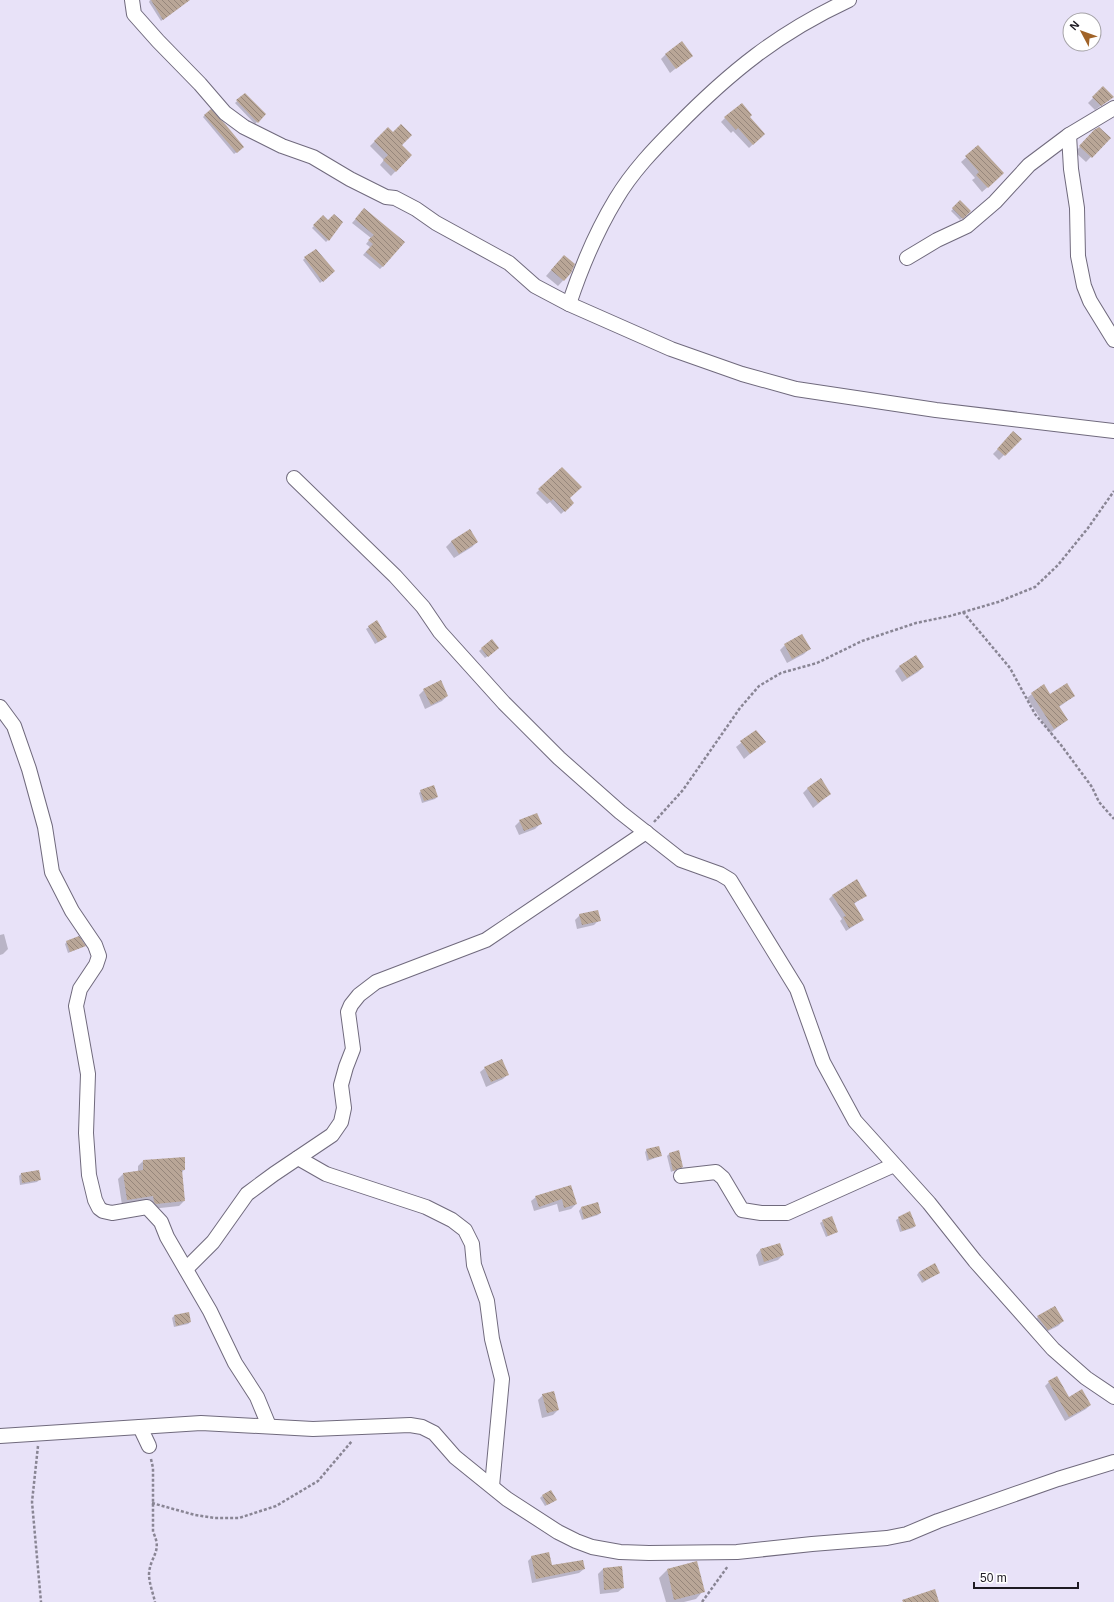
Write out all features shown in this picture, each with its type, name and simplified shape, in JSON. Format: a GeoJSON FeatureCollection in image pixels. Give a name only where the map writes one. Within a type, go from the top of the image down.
{"type":"FeatureCollection","features":[{"type":"Feature","properties":{"kind":"street"},"geometry":{"type":"LineString","coordinates":[[132,0],[134,14],[206,90],[225,113],[244,128],[282,146],[313,157],[350,179],[386,197],[395,198],[509,264],[535,286],[569,304],[671,349],[742,374],[796,389],[936,410],[1114,431]]}},
{"type":"Feature","properties":{"kind":"street"},"geometry":{"type":"LineString","coordinates":[[569,304],[588,253],[616,198],[629,179],[652,151],[718,86],[760,51],[791,30],[849,0]]}},
{"type":"Feature","properties":{"kind":"street"},"geometry":{"type":"LineString","coordinates":[[907,258],[937,240],[967,226],[995,202],[1029,165],[1069,135],[1114,108]]}},
{"type":"Feature","properties":{"kind":"street"},"geometry":{"type":"LineString","coordinates":[[1069,135],[1071,169],[1077,208],[1078,256],[1084,286],[1090,301],[1114,340]]}},
{"type":"Feature","properties":{"kind":"street"},"geometry":{"type":"LineString","coordinates":[[294,478],[395,576],[423,607],[440,632],[504,703],[553,753],[614,807],[681,860],[720,874],[730,880],[798,989],[823,1062],[855,1121],[930,1203],[974,1261],[1053,1349],[1086,1378],[1114,1397]]}},
{"type":"Feature","properties":{"kind":"street"},"geometry":{"type":"LineString","coordinates":[[0,707],[14,726],[29,769],[45,827],[52,872],[72,912],[96,945],[99,956],[96,965],[80,989],[76,1006],[88,1074],[86,1133],[89,1175],[95,1200],[99,1208],[112,1213],[144,1207],[149,1208],[161,1222],[167,1237],[210,1311],[235,1363],[257,1397],[269,1426]]}},
{"type":"Feature","properties":{"kind":"street"},"geometry":{"type":"LineString","coordinates":[[186,1269],[213,1242],[247,1194],[332,1135],[342,1122],[344,1108],[341,1085],[353,1049],[348,1012],[351,1005],[359,995],[376,982],[486,940],[646,832]]}},
{"type":"Feature","properties":{"kind":"street"},"geometry":{"type":"LineString","coordinates":[[298,1158],[326,1174],[426,1207],[452,1220],[464,1230],[472,1244],[474,1265],[487,1301],[492,1339],[502,1379],[492,1486]]}},
{"type":"Feature","properties":{"kind":"street"},"geometry":{"type":"LineString","coordinates":[[681,1176],[716,1172],[723,1178],[742,1210],[761,1213],[787,1213],[894,1165]]}},
{"type":"Feature","properties":{"kind":"street"},"geometry":{"type":"LineString","coordinates":[[0,1436],[201,1422],[313,1429],[362,1428],[394,1425],[422,1427],[434,1433],[455,1457],[507,1499],[540,1521],[576,1541],[592,1547],[620,1552],[649,1553],[737,1552],[887,1538],[907,1534],[1058,1479],[1114,1462]]}},
{"type":"Feature","properties":{"kind":"street"},"geometry":{"type":"LineString","coordinates":[[140,1427],[149,1446]]}},
{"type":"Feature","properties":{"kind":"path"},"geometry":{"type":"LineString","coordinates":[[646,832],[683,790],[740,708],[760,686],[780,673],[817,663],[862,641],[916,623],[998,602],[1035,587],[1058,564],[1088,528],[1114,491]]}},
{"type":"Feature","properties":{"kind":"path"},"geometry":{"type":"LineString","coordinates":[[963,612],[1010,668],[1035,714],[1061,745],[1092,787],[1100,802],[1114,818]]}},
{"type":"Feature","properties":{"kind":"path"},"geometry":{"type":"LineString","coordinates":[[152,1503],[195,1516],[215,1518],[239,1518],[276,1506],[318,1481],[342,1455],[362,1428]]}},
{"type":"Feature","properties":{"kind":"path"},"geometry":{"type":"LineString","coordinates":[[39,1434],[32,1502],[41,1602]]}},
{"type":"Feature","properties":{"kind":"path"},"geometry":{"type":"LineString","coordinates":[[149,1446],[153,1468],[153,1532],[157,1547],[149,1571],[149,1578],[155,1602]]}},
{"type":"Feature","properties":{"kind":"path"},"geometry":{"type":"LineString","coordinates":[[702,1602],[737,1552]]}},
{"type":"Feature","properties":{"kind":"building"},"geometry":{"type":"Polygon","coordinates":[[[151,0],[190,0],[163,20],[151,0]]]}},
{"type":"Feature","properties":{"kind":"building"},"geometry":{"type":"Polygon","coordinates":[[[682,41],[693,56],[676,69],[665,54],[682,41]]]}},
{"type":"Feature","properties":{"kind":"building"},"geometry":{"type":"Polygon","coordinates":[[[1103,86],[1114,97],[1101,106],[1092,97],[1103,86]]]}},
{"type":"Feature","properties":{"kind":"building"},"geometry":{"type":"Polygon","coordinates":[[[245,93],[266,114],[258,123],[236,100],[245,93]]]}},
{"type":"Feature","properties":{"kind":"building"},"geometry":{"type":"Polygon","coordinates":[[[742,103],[752,115],[750,117],[765,134],[753,145],[738,128],[736,130],[724,117],[742,103]]]}},
{"type":"Feature","properties":{"kind":"building"},"geometry":{"type":"Polygon","coordinates":[[[211,109],[244,147],[237,153],[204,115],[211,109]]]}},
{"type":"Feature","properties":{"kind":"building"},"geometry":{"type":"Polygon","coordinates":[[[401,124],[412,135],[402,145],[412,155],[396,172],[383,160],[388,155],[374,141],[388,127],[393,132],[401,124]]]}},
{"type":"Feature","properties":{"kind":"building"},"geometry":{"type":"Polygon","coordinates":[[[1099,127],[1111,138],[1092,158],[1079,146],[1094,130],[1099,127]]]}},
{"type":"Feature","properties":{"kind":"building"},"geometry":{"type":"Polygon","coordinates":[[[978,145],[1004,173],[988,188],[976,175],[979,172],[965,156],[978,145]]]}},
{"type":"Feature","properties":{"kind":"building"},"geometry":{"type":"Polygon","coordinates":[[[960,200],[971,211],[963,219],[952,208],[960,200]]]}},
{"type":"Feature","properties":{"kind":"building"},"geometry":{"type":"Polygon","coordinates":[[[364,208],[405,242],[383,267],[366,252],[373,244],[368,240],[374,235],[355,219],[364,208]]]}},
{"type":"Feature","properties":{"kind":"building"},"geometry":{"type":"Polygon","coordinates":[[[334,214],[343,222],[329,241],[313,225],[323,215],[328,220],[334,214]]]}},
{"type":"Feature","properties":{"kind":"building"},"geometry":{"type":"Polygon","coordinates":[[[316,249],[335,271],[323,282],[304,257],[316,249]]]}},
{"type":"Feature","properties":{"kind":"building"},"geometry":{"type":"Polygon","coordinates":[[[564,255],[575,264],[571,273],[564,281],[551,270],[564,255]]]}},
{"type":"Feature","properties":{"kind":"building"},"geometry":{"type":"Polygon","coordinates":[[[1013,431],[1022,439],[1005,456],[997,449],[1013,431]]]}},
{"type":"Feature","properties":{"kind":"building"},"geometry":{"type":"Polygon","coordinates":[[[562,467],[582,487],[570,498],[574,503],[565,512],[553,499],[551,501],[538,489],[562,467]]]}},
{"type":"Feature","properties":{"kind":"building"},"geometry":{"type":"Polygon","coordinates":[[[470,529],[478,542],[459,554],[451,541],[470,529]]]}},
{"type":"Feature","properties":{"kind":"building"},"geometry":{"type":"Polygon","coordinates":[[[377,620],[387,637],[378,642],[368,626],[377,620]]]}},
{"type":"Feature","properties":{"kind":"building"},"geometry":{"type":"Polygon","coordinates":[[[802,634],[811,649],[792,659],[784,644],[802,634]]]}},
{"type":"Feature","properties":{"kind":"building"},"geometry":{"type":"Polygon","coordinates":[[[492,639],[499,648],[488,657],[481,648],[492,639]]]}},
{"type":"Feature","properties":{"kind":"building"},"geometry":{"type":"Polygon","coordinates":[[[916,655],[924,667],[907,678],[899,666],[916,655]]]}},
{"type":"Feature","properties":{"kind":"building"},"geometry":{"type":"Polygon","coordinates":[[[441,680],[448,696],[431,705],[423,689],[441,680]]]}},
{"type":"Feature","properties":{"kind":"building"},"geometry":{"type":"Polygon","coordinates":[[[1067,683],[1075,696],[1059,706],[1068,720],[1054,729],[1031,693],[1044,684],[1050,694],[1067,683]]]}},
{"type":"Feature","properties":{"kind":"building"},"geometry":{"type":"Polygon","coordinates":[[[756,730],[766,742],[750,754],[740,741],[756,730]]]}},
{"type":"Feature","properties":{"kind":"building"},"geometry":{"type":"Polygon","coordinates":[[[821,778],[831,794],[818,803],[807,788],[821,778]]]}},
{"type":"Feature","properties":{"kind":"building"},"geometry":{"type":"Polygon","coordinates":[[[434,785],[438,797],[424,801],[420,790],[434,785]]]}},
{"type":"Feature","properties":{"kind":"building"},"geometry":{"type":"Polygon","coordinates":[[[537,813],[542,824],[524,831],[519,820],[537,813]]]}},
{"type":"Feature","properties":{"kind":"building"},"geometry":{"type":"Polygon","coordinates":[[[857,879],[867,896],[854,903],[864,920],[849,928],[843,917],[846,916],[832,895],[857,879]]]}},
{"type":"Feature","properties":{"kind":"building"},"geometry":{"type":"Polygon","coordinates":[[[598,910],[601,921],[582,925],[579,914],[598,910]]]}},
{"type":"Feature","properties":{"kind":"building"},"geometry":{"type":"Polygon","coordinates":[[[79,936],[86,946],[70,952],[66,941],[79,936]]]}},
{"type":"Feature","properties":{"kind":"building"},"geometry":{"type":"Polygon","coordinates":[[[502,1059],[509,1075],[491,1082],[484,1067],[502,1059]]]}},
{"type":"Feature","properties":{"kind":"building"},"geometry":{"type":"Polygon","coordinates":[[[659,1146],[662,1156],[649,1159],[646,1149],[659,1146]]]}},
{"type":"Feature","properties":{"kind":"building"},"geometry":{"type":"Polygon","coordinates":[[[679,1150],[683,1167],[673,1171],[669,1153],[679,1150]]]}},
{"type":"Feature","properties":{"kind":"building"},"geometry":{"type":"Polygon","coordinates":[[[185,1157],[185,1170],[182,1170],[185,1201],[156,1204],[153,1196],[127,1200],[123,1173],[143,1170],[143,1160],[185,1157]]]}},
{"type":"Feature","properties":{"kind":"building"},"geometry":{"type":"Polygon","coordinates":[[[39,1170],[41,1180],[22,1183],[21,1173],[39,1170]]]}},
{"type":"Feature","properties":{"kind":"building"},"geometry":{"type":"Polygon","coordinates":[[[571,1185],[577,1204],[564,1208],[562,1199],[539,1207],[535,1196],[571,1185]]]}},
{"type":"Feature","properties":{"kind":"building"},"geometry":{"type":"Polygon","coordinates":[[[598,1202],[601,1213],[584,1219],[581,1207],[598,1202]]]}},
{"type":"Feature","properties":{"kind":"building"},"geometry":{"type":"Polygon","coordinates":[[[910,1211],[916,1226],[902,1231],[898,1217],[910,1211]]]}},
{"type":"Feature","properties":{"kind":"building"},"geometry":{"type":"Polygon","coordinates":[[[832,1216],[838,1232],[828,1236],[822,1220],[832,1216]]]}},
{"type":"Feature","properties":{"kind":"building"},"geometry":{"type":"Polygon","coordinates":[[[780,1243],[784,1255],[764,1262],[760,1249],[780,1243]]]}},
{"type":"Feature","properties":{"kind":"building"},"geometry":{"type":"Polygon","coordinates":[[[935,1263],[940,1273],[924,1281],[919,1272],[935,1263]]]}},
{"type":"Feature","properties":{"kind":"building"},"geometry":{"type":"Polygon","coordinates":[[[1055,1306],[1064,1321],[1048,1330],[1037,1316],[1055,1306]]]}},
{"type":"Feature","properties":{"kind":"building"},"geometry":{"type":"Polygon","coordinates":[[[189,1312],[191,1322],[176,1326],[174,1315],[189,1312]]]}},
{"type":"Feature","properties":{"kind":"building"},"geometry":{"type":"Polygon","coordinates":[[[1057,1376],[1069,1397],[1082,1389],[1091,1405],[1069,1417],[1048,1381],[1057,1376]]]}},
{"type":"Feature","properties":{"kind":"building"},"geometry":{"type":"Polygon","coordinates":[[[554,1391],[559,1410],[547,1413],[542,1394],[554,1391]]]}},
{"type":"Feature","properties":{"kind":"building"},"geometry":{"type":"Polygon","coordinates":[[[551,1490],[557,1500],[547,1505],[542,1495],[551,1490]]]}},
{"type":"Feature","properties":{"kind":"building"},"geometry":{"type":"Polygon","coordinates":[[[549,1552],[552,1565],[583,1560],[585,1569],[536,1579],[531,1556],[549,1552]]]}},
{"type":"Feature","properties":{"kind":"building"},"geometry":{"type":"Polygon","coordinates":[[[697,1561],[705,1592],[674,1600],[667,1569],[697,1561]]]}},
{"type":"Feature","properties":{"kind":"building"},"geometry":{"type":"Polygon","coordinates":[[[622,1566],[624,1588],[604,1590],[603,1568],[622,1566]]]}},
{"type":"Feature","properties":{"kind":"building"},"geometry":{"type":"Polygon","coordinates":[[[935,1589],[939,1602],[903,1602],[902,1600],[935,1589]]]}}]}
